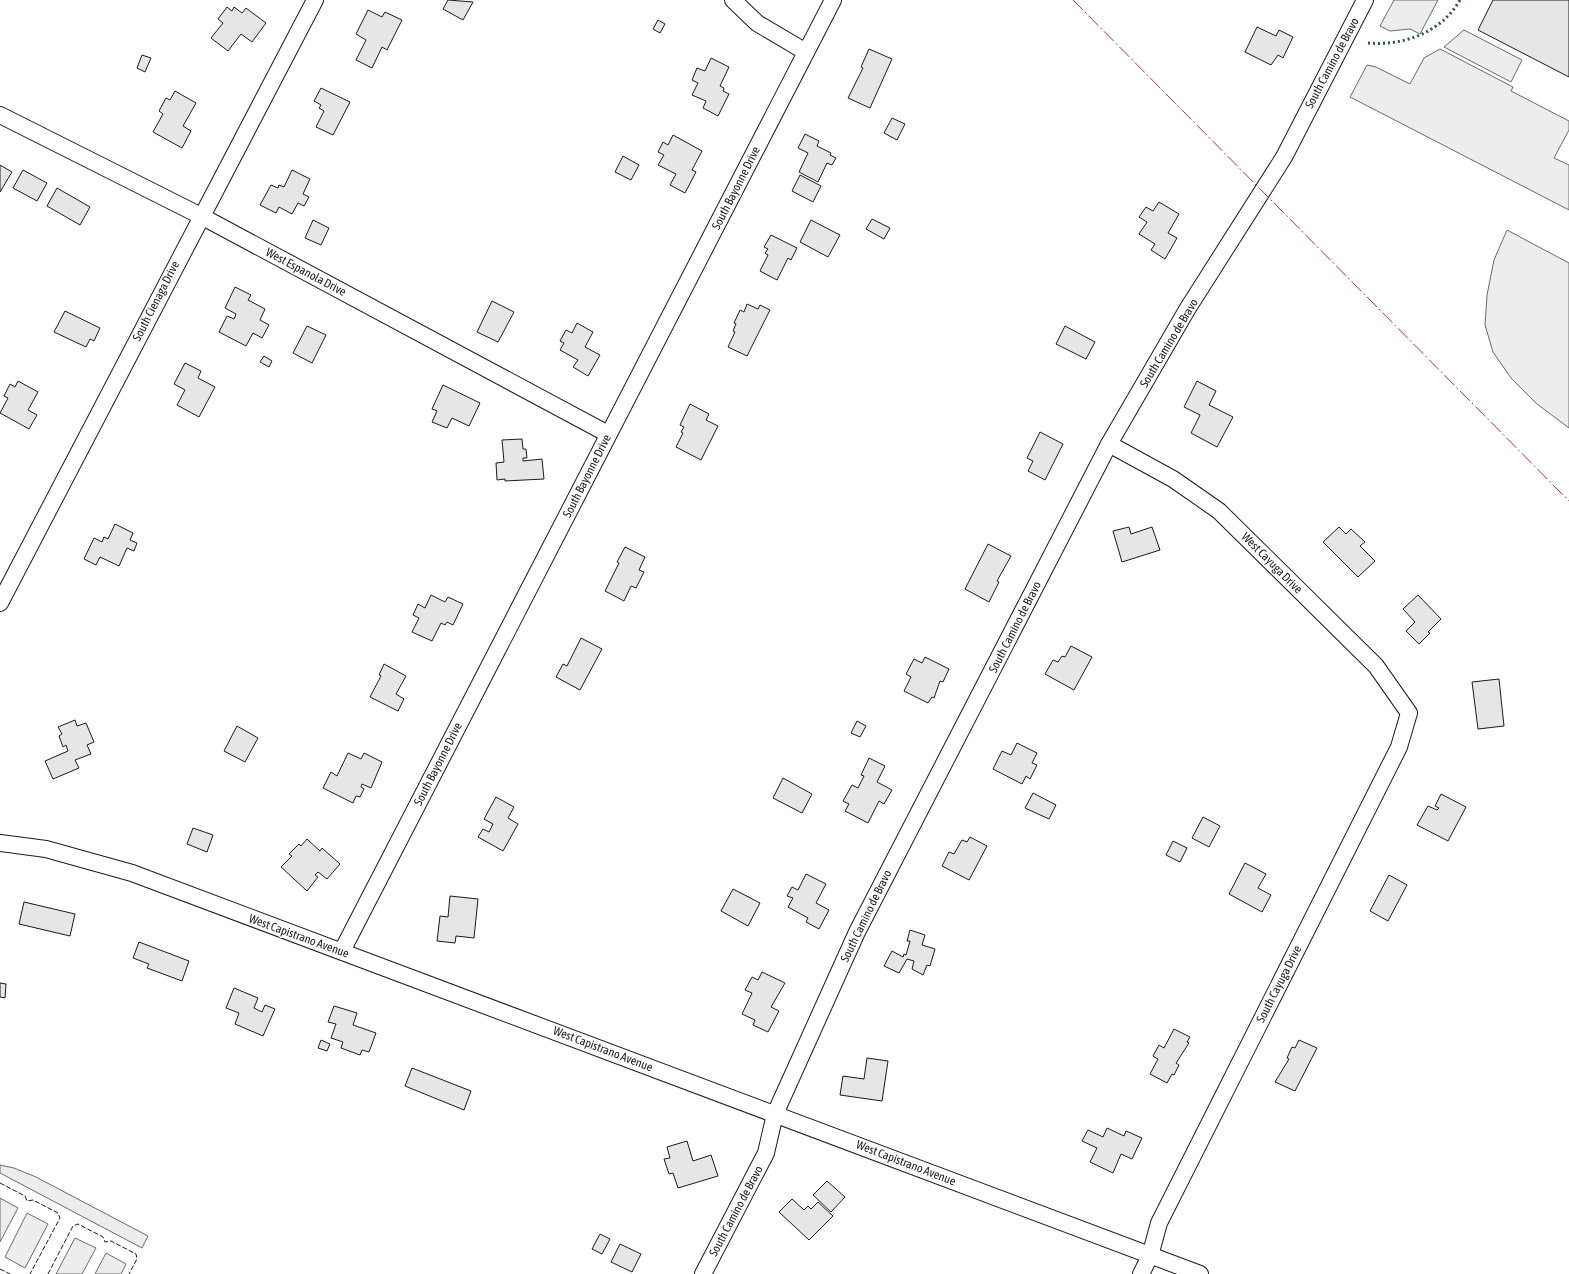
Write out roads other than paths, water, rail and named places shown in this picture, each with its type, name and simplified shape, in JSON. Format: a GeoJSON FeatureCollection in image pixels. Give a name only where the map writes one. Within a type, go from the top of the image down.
{"type":"FeatureCollection","features":[{"type":"Feature","properties":{"kind":"street","name":"South Cienaga Drive"},"geometry":{"type":"LineString","coordinates":[[0,603],[315,0]]}},
{"type":"Feature","properties":{"kind":"street"},"geometry":{"type":"LineString","coordinates":[[734,0],[757,23],[806,52]]}},
{"type":"Feature","properties":{"kind":"street","name":"South Bayonne Drive"},"geometry":{"type":"LineString","coordinates":[[342,951],[833,0]]}},
{"type":"Feature","properties":{"kind":"street","name":"South Camino de Bravo"},"geometry":{"type":"LineString","coordinates":[[703,1274],[766,1153],[775,1114],[857,932],[1109,444],[1188,308],[1284,157],[1365,0]]}},
{"type":"Feature","properties":{"kind":"street","name":"West Espanola Drive"},"geometry":{"type":"LineString","coordinates":[[0,115],[201,216],[608,434]]}},
{"type":"Feature","properties":{"kind":"street","name":"West Cayuga Drive"},"geometry":{"type":"LineString","coordinates":[[1109,444],[1173,479],[1219,511],[1376,666],[1409,713]]}},
{"type":"Feature","properties":{"kind":"street","name":"South Cayuga Drive"},"geometry":{"type":"LineString","coordinates":[[1141,1274],[1150,1256],[1159,1223],[1399,747],[1409,713]]}},
{"type":"Feature","properties":{"kind":"street","name":"West Capistrano Avenue"},"geometry":{"type":"LineString","coordinates":[[0,843],[46,849],[132,873],[1200,1274]]}}]}
